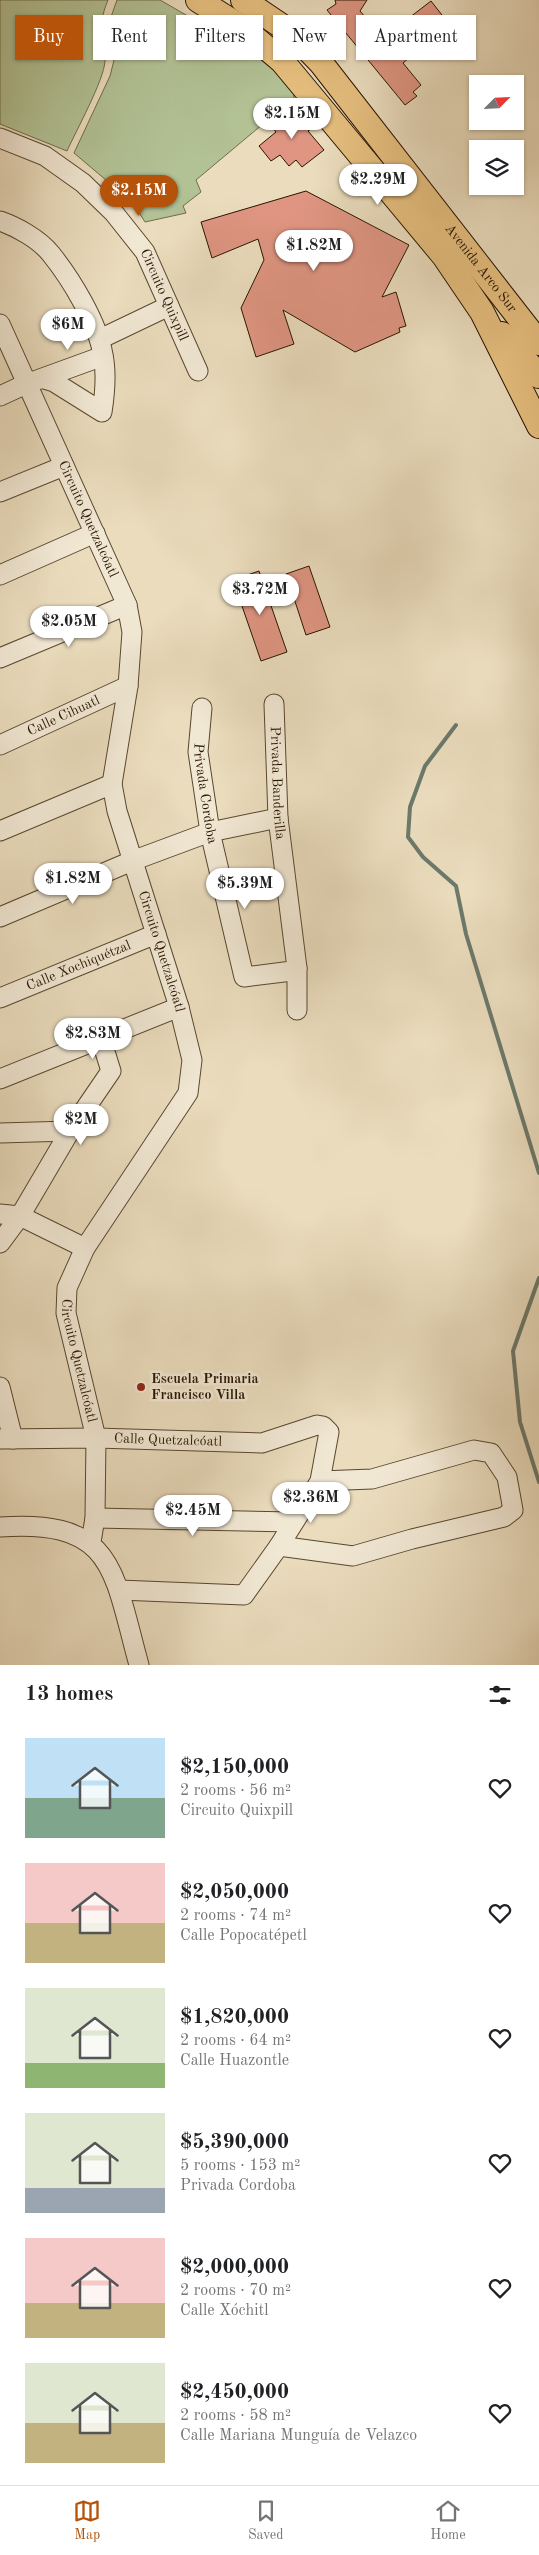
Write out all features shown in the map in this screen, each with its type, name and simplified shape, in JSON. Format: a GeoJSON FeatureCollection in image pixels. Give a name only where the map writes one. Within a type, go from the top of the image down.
{"type":"FeatureCollection","features":[{"type":"Feature","properties":{"kind":"main road","name":"Avenida Arco Sur"},"geometry":{"type":"LineString","coordinates":[[198,0],[244,29],[282,60],[444,256],[482,312],[539,376]]}},
{"type":"Feature","properties":{"kind":"main road","name":"Avenida Arco Sur"},"geometry":{"type":"LineString","coordinates":[[243,0],[292,33],[321,63],[539,342]]}},
{"type":"Feature","properties":{"kind":"main road","name":"Avenida Arco Sur"},"geometry":{"type":"LineString","coordinates":[[482,312],[539,426]]}},
{"type":"Feature","properties":{"kind":"street","name":"Circuito Quixpill"},"geometry":{"type":"LineString","coordinates":[[0,138],[45,156],[83,183],[114,213],[145,252],[198,371]]}},
{"type":"Feature","properties":{"kind":"street"},"geometry":{"type":"LineString","coordinates":[[0,221],[16,227],[50,253],[79,298],[101,347],[106,380],[102,412],[54,382],[44,378]]}},
{"type":"Feature","properties":{"kind":"street"},"geometry":{"type":"LineString","coordinates":[[0,396],[44,378],[101,347],[169,306]]}},
{"type":"Feature","properties":{"kind":"street","name":"Circuito Quetzalcóatl"},"geometry":{"type":"LineString","coordinates":[[0,324],[127,605],[132,632],[128,686],[112,784],[117,811],[179,1008],[192,1060],[188,1093],[85,1248],[67,1288],[66,1313],[96,1438],[95,1518],[91,1542]]}},
{"type":"Feature","properties":{"kind":"street"},"geometry":{"type":"LineString","coordinates":[[0,492],[64,466]]}},
{"type":"Feature","properties":{"kind":"street"},"geometry":{"type":"LineString","coordinates":[[0,575],[95,533]]}},
{"type":"Feature","properties":{"kind":"street"},"geometry":{"type":"LineString","coordinates":[[0,658],[127,605]]}},
{"type":"Feature","properties":{"kind":"street","name":"Calle Cihuatl"},"geometry":{"type":"LineString","coordinates":[[0,745],[128,686]]}},
{"type":"Feature","properties":{"kind":"street","name":"Privada Banderilla"},"geometry":{"type":"LineString","coordinates":[[274,704],[278,818],[297,1010]]}},
{"type":"Feature","properties":{"kind":"street","name":"Privada Cordoba"},"geometry":{"type":"LineString","coordinates":[[202,708],[198,752],[210,832],[244,977],[294,970]]}},
{"type":"Feature","properties":{"kind":"street"},"geometry":{"type":"LineString","coordinates":[[0,831],[112,784]]}},
{"type":"Feature","properties":{"kind":"street"},"geometry":{"type":"LineString","coordinates":[[0,917],[132,861],[210,832],[278,818]]}},
{"type":"Feature","properties":{"kind":"street","name":"Calle Xochiquétzal"},"geometry":{"type":"LineString","coordinates":[[0,998],[156,934]]}},
{"type":"Feature","properties":{"kind":"street"},"geometry":{"type":"LineString","coordinates":[[0,1079],[179,1008]]}},
{"type":"Feature","properties":{"kind":"street"},"geometry":{"type":"LineString","coordinates":[[0,1243],[20,1216],[70,1131],[110,1071],[101,1039]]}},
{"type":"Feature","properties":{"kind":"street"},"geometry":{"type":"LineString","coordinates":[[0,1133],[70,1131]]}},
{"type":"Feature","properties":{"kind":"street"},"geometry":{"type":"LineString","coordinates":[[0,1214],[20,1216],[85,1248]]}},
{"type":"Feature","properties":{"kind":"street"},"geometry":{"type":"LineString","coordinates":[[0,1387],[7,1439]]}},
{"type":"Feature","properties":{"kind":"street","name":"Calle Quetzalcóatl"},"geometry":{"type":"LineString","coordinates":[[7,1439],[96,1438],[262,1443],[317,1425],[324,1426],[329,1432],[320,1481]]}},
{"type":"Feature","properties":{"kind":"street"},"geometry":{"type":"LineString","coordinates":[[118,1590],[244,1595],[279,1546],[292,1522],[320,1481],[372,1479],[474,1450],[491,1453],[506,1477],[513,1510],[504,1517],[412,1539],[353,1556],[279,1546]]}},
{"type":"Feature","properties":{"kind":"street"},"geometry":{"type":"LineString","coordinates":[[95,1518],[292,1522]]}},
{"type":"Feature","properties":{"kind":"street"},"geometry":{"type":"LineString","coordinates":[[0,1527],[33,1525],[60,1528],[78,1534],[91,1542],[105,1560],[118,1590],[139,1665]]}},
{"type":"Feature","properties":{"kind":"green space"},"geometry":{"type":"Polygon","coordinates":[[[0,0],[108,0],[103,15],[93,15],[93,60],[105,60],[103,70],[95,93],[67,151],[0,124],[0,0]]]}},
{"type":"Feature","properties":{"kind":"green space"},"geometry":{"type":"Polygon","coordinates":[[[117,0],[160,0],[186,15],[176,15],[176,60],[263,59],[278,68],[293,86],[294,98],[196,180],[201,192],[183,206],[186,213],[145,222],[133,203],[74,153],[110,76],[114,60],[166,60],[166,15],[112,15],[117,0]]]}},
{"type":"Feature","properties":{"kind":"building"},"geometry":{"type":"Polygon","coordinates":[[[335,0],[367,0],[360,11],[363,15],[356,15],[356,45],[346,33],[346,15],[331,15],[327,10],[336,4],[335,0]]]}},
{"type":"Feature","properties":{"kind":"building"},"geometry":{"type":"Polygon","coordinates":[[[431,1],[442,15],[413,15],[431,1]]]}},
{"type":"Feature","properties":{"kind":"building"},"geometry":{"type":"Polygon","coordinates":[[[368,60],[407,60],[403,63],[421,85],[413,92],[417,96],[405,105],[368,60]]]}},
{"type":"Feature","properties":{"kind":"building"},"geometry":{"type":"Polygon","coordinates":[[[299,108],[314,127],[308,131],[324,150],[302,167],[296,160],[289,166],[280,155],[271,161],[259,146],[276,132],[270,124],[289,109],[293,114],[299,108]]]}},
{"type":"Feature","properties":{"kind":"building"},"geometry":{"type":"Polygon","coordinates":[[[306,191],[409,245],[382,297],[396,292],[406,326],[399,328],[400,332],[355,352],[283,310],[294,344],[256,357],[241,308],[264,260],[258,239],[212,258],[201,222],[306,191]]]}},
{"type":"Feature","properties":{"kind":"building"},"geometry":{"type":"Polygon","coordinates":[[[309,566],[330,627],[306,635],[286,574],[309,566]]]}},
{"type":"Feature","properties":{"kind":"building"},"geometry":{"type":"Polygon","coordinates":[[[259,571],[287,652],[261,661],[233,580],[259,571]]]}},
{"type":"Feature","properties":{"kind":"waterway"},"geometry":{"type":"LineString","coordinates":[[456,725],[425,766],[410,807],[408,837],[423,857],[456,886],[466,934],[539,1173]]}},
{"type":"Feature","properties":{"kind":"waterway"},"geometry":{"type":"LineString","coordinates":[[539,1278],[513,1351],[520,1422],[539,1482]]}},
{"type":"Feature","properties":{"kind":"place","name":"Escuela Primaria Francisco Villa"},"geometry":{"type":"Point","coordinates":[141,1387]}}]}
